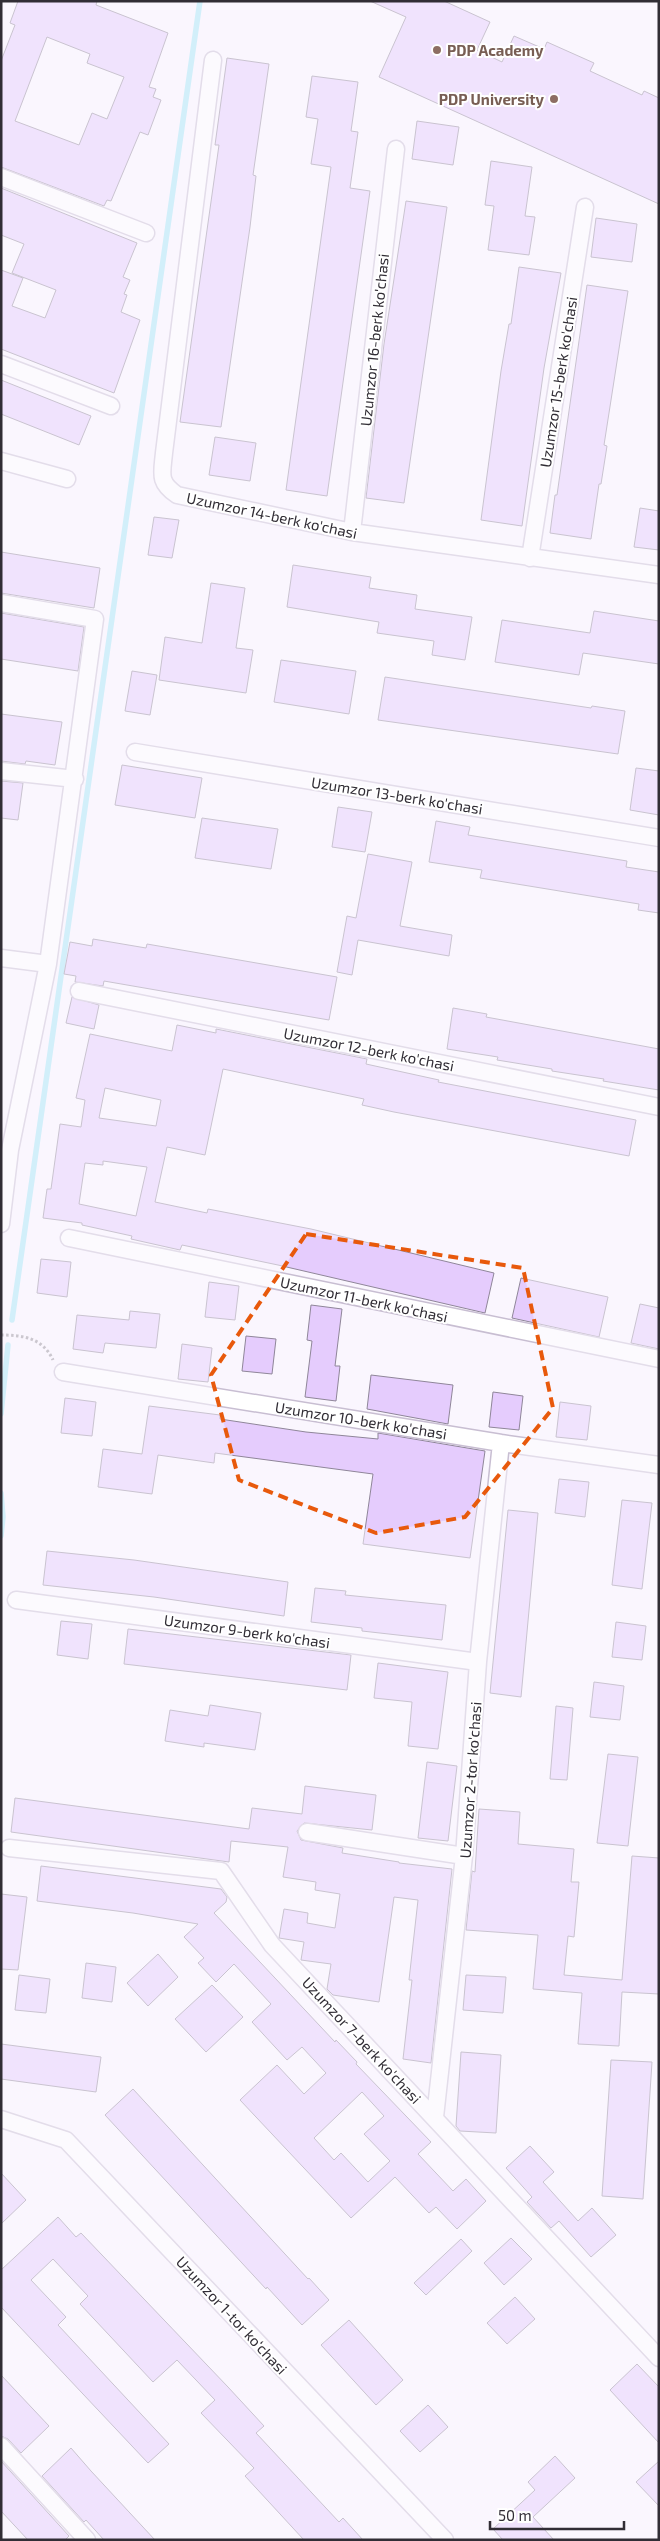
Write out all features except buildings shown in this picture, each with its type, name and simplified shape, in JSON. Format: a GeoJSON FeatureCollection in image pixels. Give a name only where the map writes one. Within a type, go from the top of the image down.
{"type":"FeatureCollection","features":[{"type":"Feature","properties":{"kind":"street","name":"Uzumzor 14-berk ko'chasi"},"geometry":{"type":"LineString","coordinates":[[213,60],[164,460],[164,481],[166,487],[177,495],[352,532],[659,575]]}},
{"type":"Feature","properties":{"kind":"street","name":"Uzumzor 16-berk ko'chasi"},"geometry":{"type":"LineString","coordinates":[[352,532],[396,149]]}},
{"type":"Feature","properties":{"kind":"street"},"geometry":{"type":"LineString","coordinates":[[1,177],[146,233]]}},
{"type":"Feature","properties":{"kind":"street","name":"Uzumzor 15-berk ko'chasi"},"geometry":{"type":"LineString","coordinates":[[530,558],[585,207]]}},
{"type":"Feature","properties":{"kind":"street"},"geometry":{"type":"LineString","coordinates":[[1,364],[111,406]]}},
{"type":"Feature","properties":{"kind":"street"},"geometry":{"type":"LineString","coordinates":[[1,461],[68,479]]}},
{"type":"Feature","properties":{"kind":"street"},"geometry":{"type":"LineString","coordinates":[[1,604],[95,619],[48,964],[6,1150],[1,1224]]}},
{"type":"Feature","properties":{"kind":"street","name":"Uzumzor 13-berk ko'chasi"},"geometry":{"type":"LineString","coordinates":[[135,752],[659,838]]}},
{"type":"Feature","properties":{"kind":"street"},"geometry":{"type":"LineString","coordinates":[[1,771],[74,779]]}},
{"type":"Feature","properties":{"kind":"street"},"geometry":{"type":"LineString","coordinates":[[1,958],[48,964]]}},
{"type":"Feature","properties":{"kind":"street","name":"Uzumzor 12-berk ko'chasi"},"geometry":{"type":"LineString","coordinates":[[79,990],[659,1107]]}},
{"type":"Feature","properties":{"kind":"street","name":"Uzumzor 11-berk ko'chasi"},"geometry":{"type":"LineString","coordinates":[[69,1238],[659,1360]]}},
{"type":"Feature","properties":{"kind":"street","name":"Uzumzor 10-berk ko'chasi"},"geometry":{"type":"LineString","coordinates":[[63,1372],[501,1443],[659,1465]]}},
{"type":"Feature","properties":{"kind":"street","name":"Uzumzor 2-tor ko'chasi"},"geometry":{"type":"LineString","coordinates":[[435,2117],[464,1856],[478,1662],[501,1443]]}},
{"type":"Feature","properties":{"kind":"street","name":"Uzumzor 9-berk ko'chasi"},"geometry":{"type":"LineString","coordinates":[[16,1600],[478,1662]]}},
{"type":"Feature","properties":{"kind":"street"},"geometry":{"type":"LineString","coordinates":[[307,1832],[464,1856]]}},
{"type":"Feature","properties":{"kind":"street","name":"Uzumzor 7-berk ko'chasi"},"geometry":{"type":"LineString","coordinates":[[9,1848],[222,1871],[272,1945],[659,2358]]}},
{"type":"Feature","properties":{"kind":"street","name":"Uzumzor 1-tor ko‘chasi"},"geometry":{"type":"LineString","coordinates":[[1,2119],[66,2140],[445,2540]]}},
{"type":"Feature","properties":{"kind":"street"},"geometry":{"type":"LineString","coordinates":[[1,2446],[87,2540]]}},
{"type":"Feature","properties":{"kind":"path"},"geometry":{"type":"LineString","coordinates":[[1,1335],[33,1338],[47,1349],[57,1368],[63,1372]]}},
{"type":"Feature","properties":{"kind":"highlighted area"},"geometry":{"type":"Polygon","coordinates":[[[306,1234],[523,1268],[553,1408],[465,1517],[376,1533],[239,1480],[211,1375],[306,1234]]]}},
{"type":"Feature","properties":{"kind":"waterway"},"geometry":{"type":"LineString","coordinates":[[12,1320],[200,1]]}},
{"type":"Feature","properties":{"kind":"waterway"},"geometry":{"type":"LineString","coordinates":[[1,1414],[8,1345]]}},
{"type":"Feature","properties":{"kind":"waterway"},"geometry":{"type":"LineString","coordinates":[[1,1493],[3,1517],[1,1536]]}},
{"type":"Feature","properties":{"kind":"place","name":"PDP Academy"},"geometry":{"type":"Point","coordinates":[437,50]}},
{"type":"Feature","properties":{"kind":"place","name":"PDP University"},"geometry":{"type":"Point","coordinates":[554,99]}}]}
